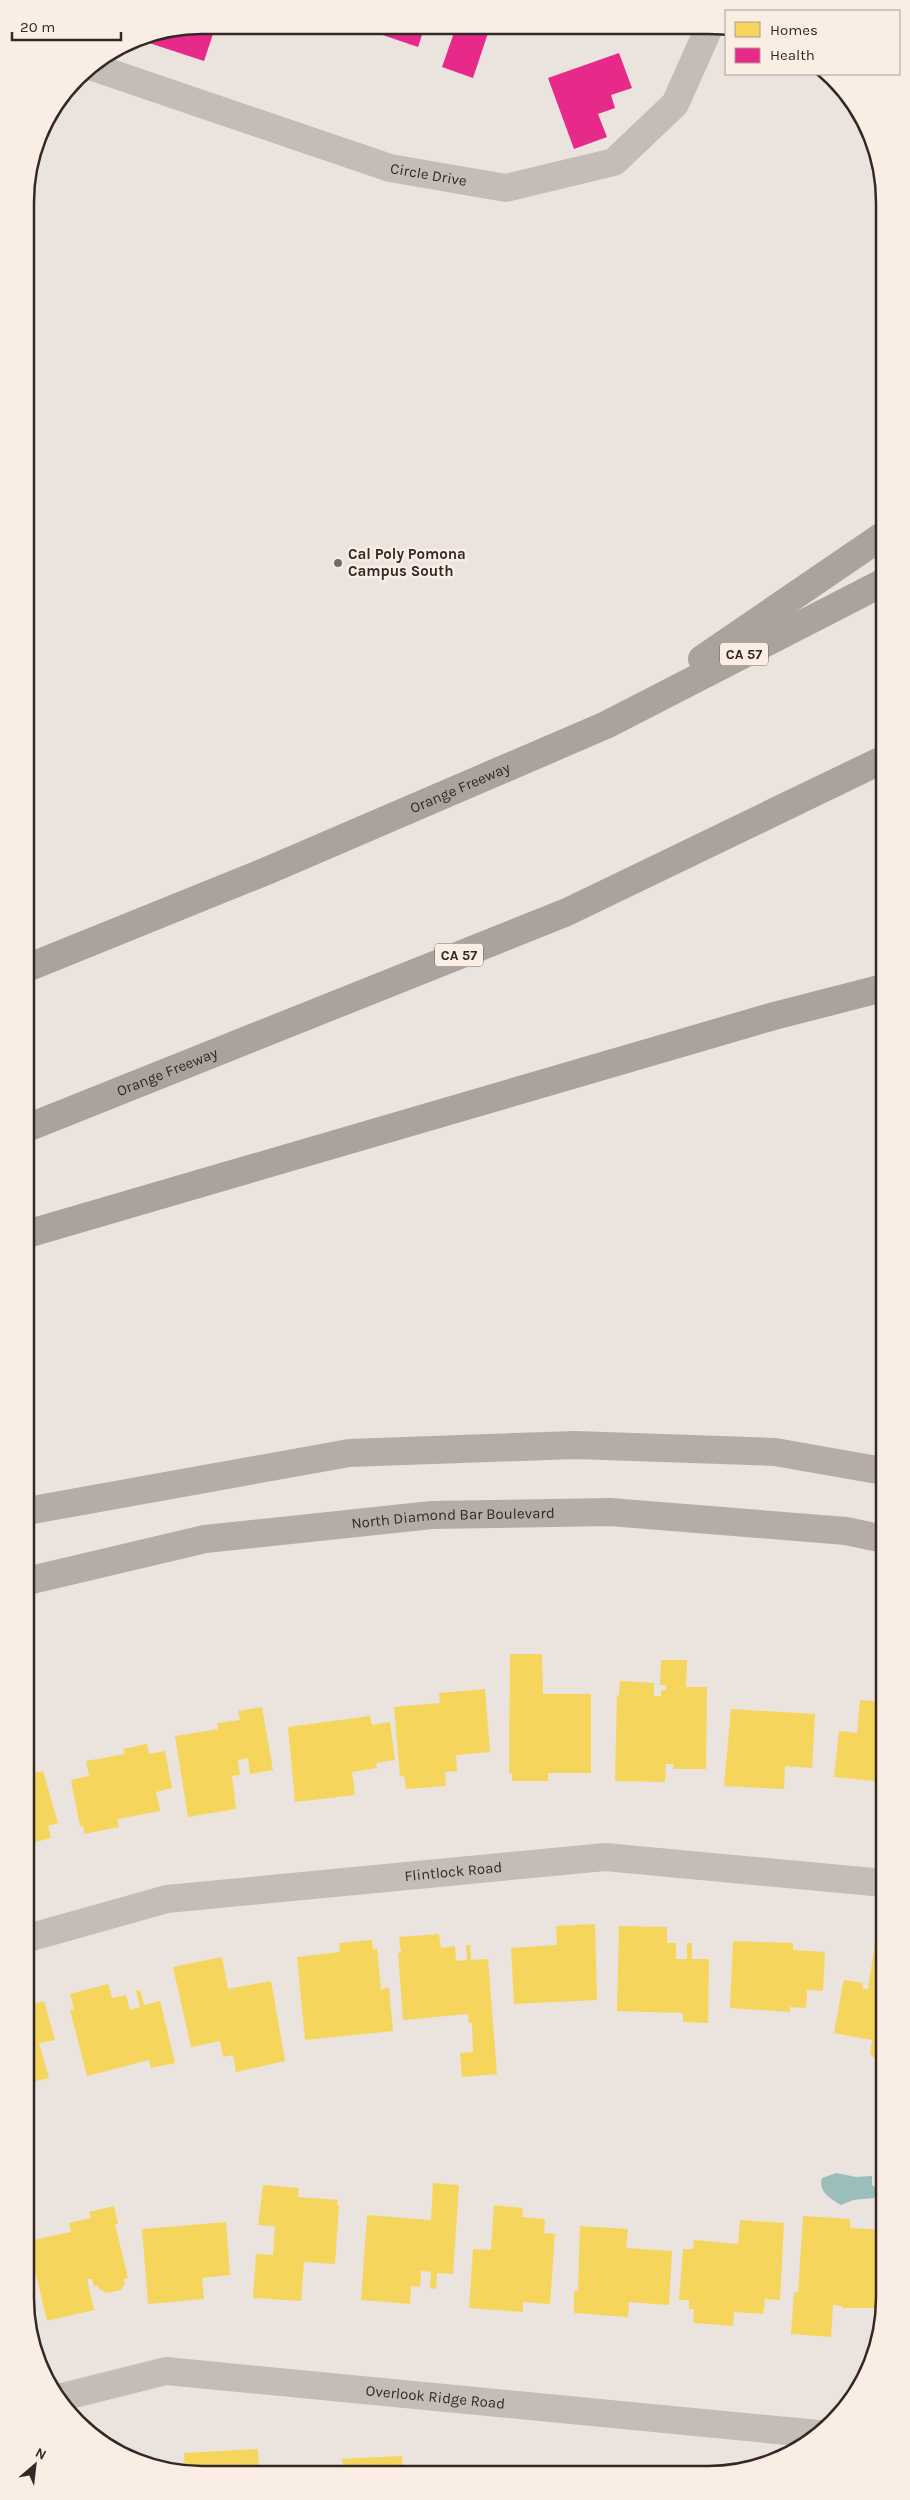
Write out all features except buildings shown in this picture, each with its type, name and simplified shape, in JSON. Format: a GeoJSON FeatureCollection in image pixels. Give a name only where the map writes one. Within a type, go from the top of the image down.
{"type":"FeatureCollection","features":[{"type":"Feature","properties":{"kind":"highway"},"geometry":{"type":"LineString","coordinates":[[606,725],[876,540]]}},
{"type":"Feature","properties":{"kind":"highway","name":"Orange Freeway"},"geometry":{"type":"LineString","coordinates":[[34,965],[269,870],[606,725],[876,586]]}},
{"type":"Feature","properties":{"kind":"highway","name":"Orange Freeway"},"geometry":{"type":"LineString","coordinates":[[34,1125],[567,912],[876,763]]}},
{"type":"Feature","properties":{"kind":"highway"},"geometry":{"type":"LineString","coordinates":[[34,1232],[774,1016],[876,990]]}},
{"type":"Feature","properties":{"kind":"main road"},"geometry":{"type":"LineString","coordinates":[[34,1510],[349,1453],[575,1445],[775,1452],[876,1470]]}},
{"type":"Feature","properties":{"kind":"main road","name":"North Diamond Bar Boulevard"},"geometry":{"type":"LineString","coordinates":[[34,1579],[205,1539],[432,1515],[610,1512],[846,1531],[876,1537]]}},
{"type":"Feature","properties":{"kind":"street","name":"Circle Drive"},"geometry":{"type":"LineString","coordinates":[[100,69],[390,168],[506,188],[614,162],[675,104],[706,34]]}},
{"type":"Feature","properties":{"kind":"street","name":"Flintlock Road"},"geometry":{"type":"LineString","coordinates":[[34,1936],[167,1899],[605,1857],[876,1882]]}},
{"type":"Feature","properties":{"kind":"street","name":"Overlook Ridge Road"},"geometry":{"type":"LineString","coordinates":[[66,2396],[166,2371],[807,2433]]}},
{"type":"Feature","properties":{"kind":"water"},"geometry":{"type":"Polygon","coordinates":[[[836,2173],[856,2177],[872,2176],[872,2185],[876,2188],[876,2194],[874,2198],[853,2200],[841,2205],[823,2191],[822,2178],[836,2173]]]}},
{"type":"Feature","properties":{"kind":"place","name":"Cal Poly Pomona Campus South"},"geometry":{"type":"Point","coordinates":[338,563]}}]}
